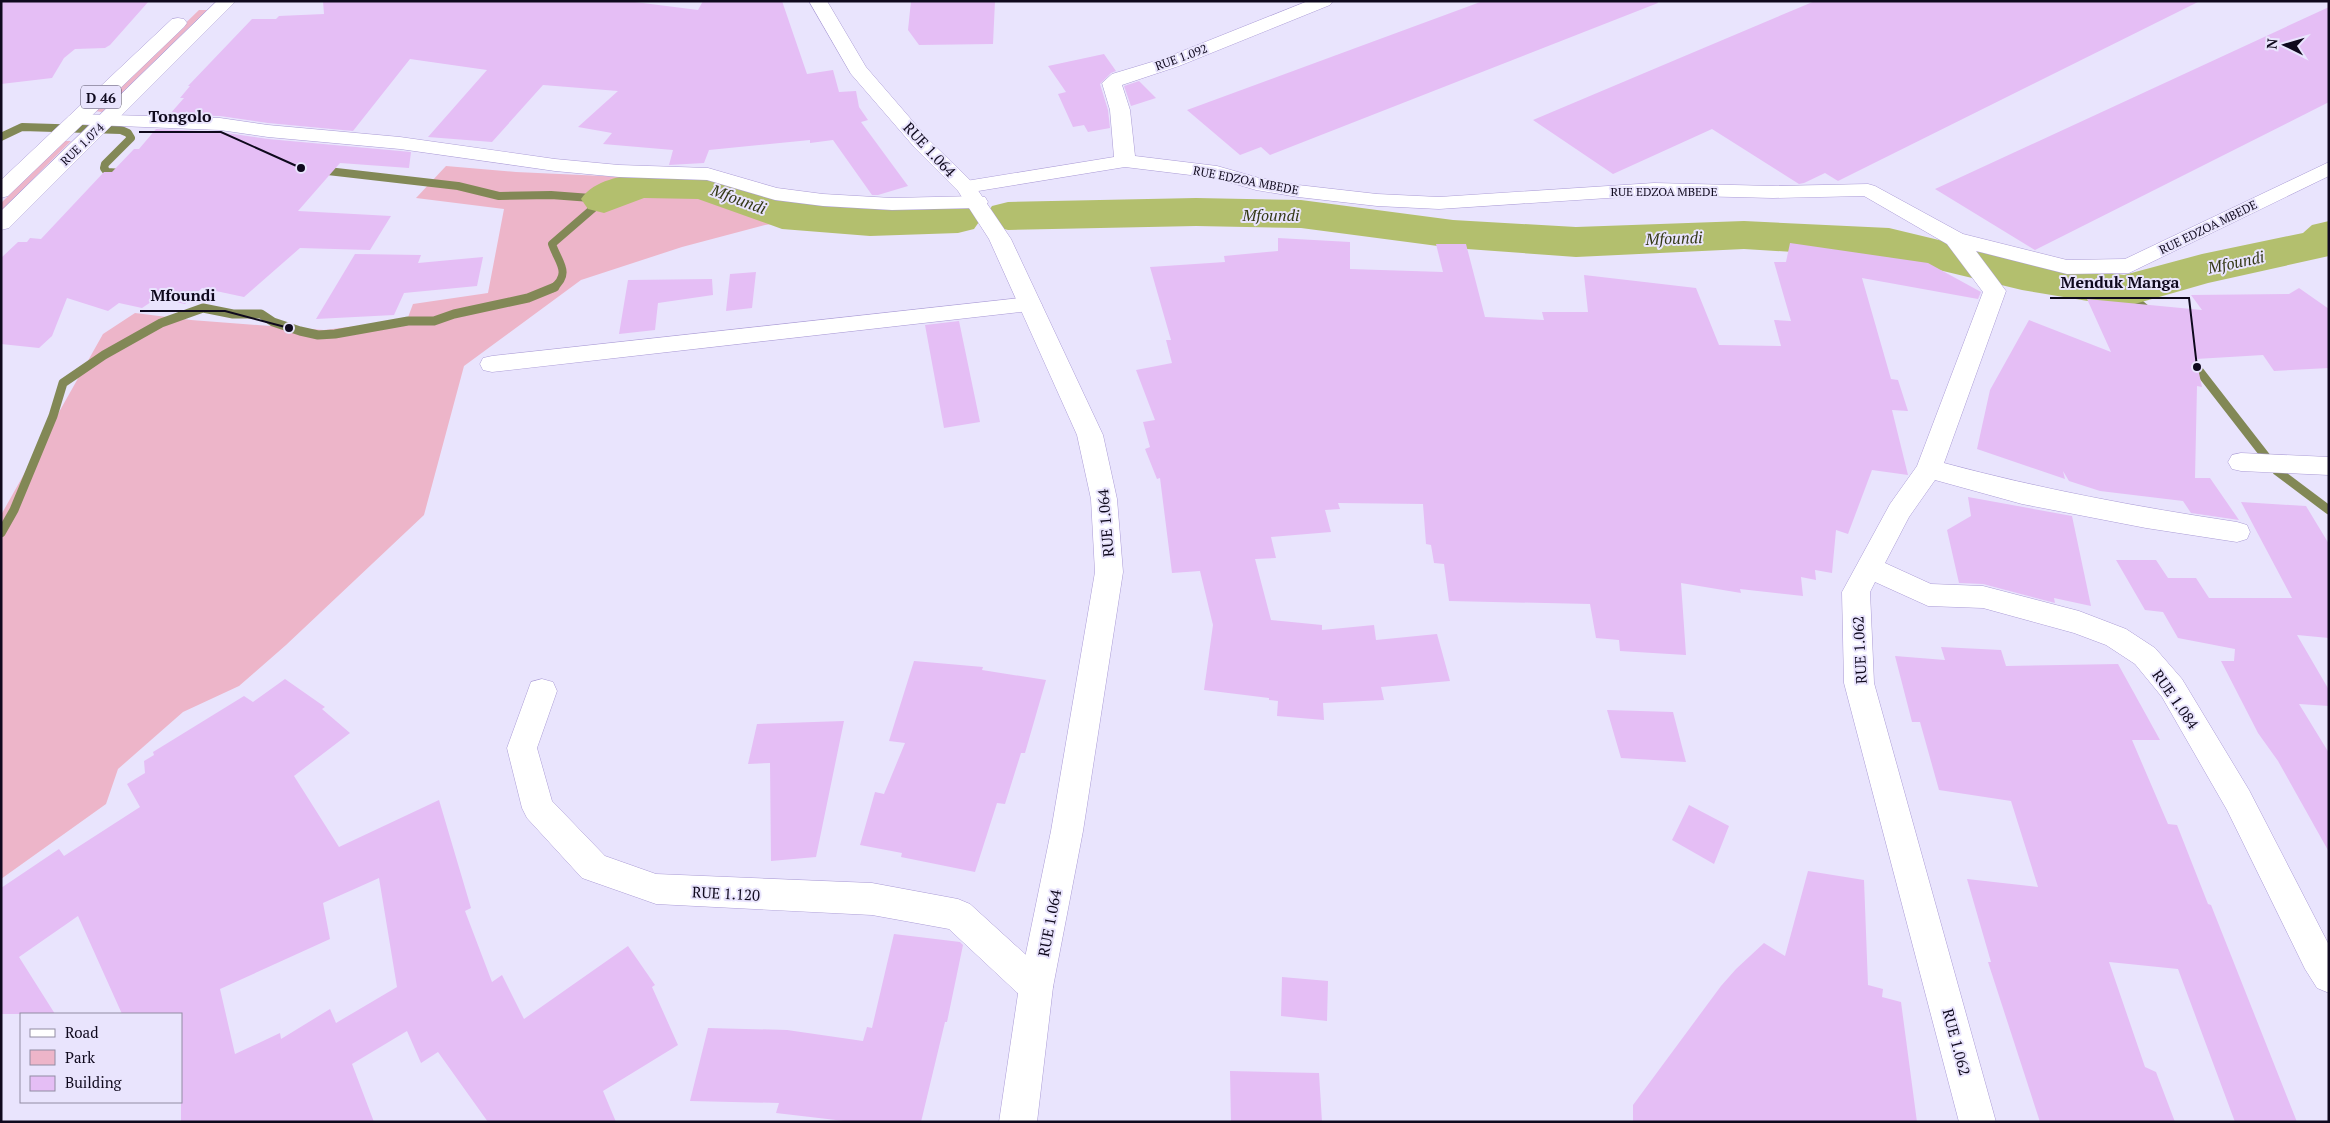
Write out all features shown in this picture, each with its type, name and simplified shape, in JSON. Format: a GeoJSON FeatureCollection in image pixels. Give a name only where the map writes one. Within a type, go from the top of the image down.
{"type":"FeatureCollection","features":[{"type":"Feature","properties":{"kind":"street","name":"RUE 1.074"},"geometry":{"type":"LineString","coordinates":[[1,222],[226,1]]}},
{"type":"Feature","properties":{"kind":"street","name":"RUE 1.064"},"geometry":{"type":"LineString","coordinates":[[818,1],[858,70],[922,144],[972,195],[1000,239],[1090,435],[1104,499],[1109,572],[1066,831],[1036,988],[1018,1122]]}},
{"type":"Feature","properties":{"kind":"street","name":"RUE 1.092"},"geometry":{"type":"LineString","coordinates":[[1125,161],[1120,110],[1112,83],[1119,78],[1172,62],[1324,1]]}},
{"type":"Feature","properties":{"kind":"street","name":"RUE 1.074"},"geometry":{"type":"LineString","coordinates":[[1,192],[193,8]]}},
{"type":"Feature","properties":{"kind":"street","name":"RUE EDZOA MBEDE"},"geometry":{"type":"LineString","coordinates":[[76,120],[220,124],[268,131],[400,142],[555,166],[620,171],[708,174],[775,194],[823,200],[892,204],[972,195],[1125,161],[1217,172],[1256,184],[1298,191],[1377,200],[1439,203],[1654,189],[1774,192],[1868,190],[1955,239],[2067,267],[2129,266],[2329,168]]}},
{"type":"Feature","properties":{"kind":"street","name":"RUE 1.062"},"geometry":{"type":"LineString","coordinates":[[1955,239],[1995,291],[1929,469],[1899,511],[1856,592],[1858,683],[1978,1122]]}},
{"type":"Feature","properties":{"kind":"street"},"geometry":{"type":"LineString","coordinates":[[492,364],[1030,305]]}},
{"type":"Feature","properties":{"kind":"street"},"geometry":{"type":"LineString","coordinates":[[2241,462],[2329,466]]}},
{"type":"Feature","properties":{"kind":"street"},"geometry":{"type":"LineString","coordinates":[[1929,469],[2022,494],[2146,518],[2237,532]]}},
{"type":"Feature","properties":{"kind":"street","name":"RUE 1.084"},"geometry":{"type":"LineString","coordinates":[[1868,567],[1928,595],[1983,597],[2079,622],[2116,637],[2145,656],[2172,688],[2234,792],[2317,957],[2329,976]]}},
{"type":"Feature","properties":{"kind":"street","name":"RUE 1.120"},"geometry":{"type":"LineString","coordinates":[[542,691],[522,748],[538,808],[594,867],[656,889],[872,899],[958,915],[1036,988]]}},
{"type":"Feature","properties":{"kind":"green space"},"geometry":{"type":"Polygon","coordinates":[[[199,10],[207,10],[102,112],[95,111],[199,10]]]}},
{"type":"Feature","properties":{"kind":"green space"},"geometry":{"type":"Polygon","coordinates":[[[64,141],[71,141],[1,211],[1,203],[64,141]]]}},
{"type":"Feature","properties":{"kind":"green space"},"geometry":{"type":"Polygon","coordinates":[[[446,166],[516,172],[712,181],[791,204],[790,221],[765,225],[682,247],[581,280],[464,366],[424,515],[286,645],[239,686],[183,712],[118,769],[106,804],[1,879],[1,515],[103,334],[135,313],[191,320],[324,330],[407,320],[413,304],[488,293],[504,209],[416,198],[446,166]]]}},
{"type":"Feature","properties":{"kind":"building"},"geometry":{"type":"Polygon","coordinates":[[[1,1],[149,1],[110,45],[105,48],[75,49],[64,58],[52,78],[1,84],[1,1]]]}},
{"type":"Feature","properties":{"kind":"building"},"geometry":{"type":"Polygon","coordinates":[[[323,1],[627,1],[698,10],[703,1],[782,1],[807,74],[833,70],[839,92],[856,91],[859,107],[868,120],[861,122],[908,186],[872,195],[833,140],[810,143],[810,140],[709,150],[704,163],[669,165],[673,150],[603,144],[612,133],[578,127],[618,91],[543,85],[492,142],[428,137],[487,70],[410,59],[353,131],[268,123],[220,116],[169,115],[184,98],[180,98],[190,86],[188,86],[252,19],[276,19],[279,16],[324,14],[323,1]]]}},
{"type":"Feature","properties":{"kind":"building"},"geometry":{"type":"Polygon","coordinates":[[[911,1],[995,1],[993,44],[919,45],[908,30],[911,1]]]}},
{"type":"Feature","properties":{"kind":"building"},"geometry":{"type":"Polygon","coordinates":[[[1483,1],[1657,1],[1658,3],[1270,155],[1261,147],[1240,155],[1187,110],[1483,1]]]}},
{"type":"Feature","properties":{"kind":"building"},"geometry":{"type":"Polygon","coordinates":[[[1815,1],[2200,1],[1838,181],[1825,173],[1799,184],[1712,129],[1613,174],[1533,120],[1815,1]]]}},
{"type":"Feature","properties":{"kind":"building"},"geometry":{"type":"Polygon","coordinates":[[[2329,7],[2329,102],[2035,250],[1935,189],[2329,7]]]}},
{"type":"Feature","properties":{"kind":"building"},"geometry":{"type":"Polygon","coordinates":[[[1104,54],[1116,71],[1111,73],[1100,84],[1108,110],[1110,128],[1088,132],[1084,125],[1073,127],[1058,94],[1066,92],[1048,66],[1104,54]]]}},
{"type":"Feature","properties":{"kind":"building"},"geometry":{"type":"Polygon","coordinates":[[[1139,81],[1156,98],[1131,106],[1124,86],[1139,81]]]}},
{"type":"Feature","properties":{"kind":"building"},"geometry":{"type":"Polygon","coordinates":[[[156,129],[220,132],[268,139],[411,152],[409,168],[340,163],[298,211],[391,216],[370,250],[300,248],[244,297],[202,288],[185,304],[157,298],[142,308],[119,303],[108,311],[67,298],[52,336],[39,348],[1,344],[1,258],[18,242],[27,242],[30,238],[41,239],[104,172],[112,172],[134,149],[139,149],[156,129]]]}},
{"type":"Feature","properties":{"kind":"building"},"geometry":{"type":"Polygon","coordinates":[[[1278,238],[1350,242],[1350,269],[1443,272],[1436,244],[1466,244],[1485,317],[1544,320],[1542,312],[1588,312],[1584,275],[1696,288],[1719,345],[1781,346],[1774,320],[1791,321],[1774,262],[1786,262],[1790,243],[1928,263],[1981,292],[1978,299],[1862,278],[1891,379],[1898,380],[1908,411],[1892,410],[1908,475],[1872,470],[1848,534],[1836,530],[1832,573],[1815,570],[1816,580],[1801,577],[1803,596],[1740,589],[1741,593],[1681,583],[1686,655],[1620,651],[1619,640],[1596,638],[1590,604],[1449,601],[1444,564],[1434,563],[1431,545],[1426,544],[1423,504],[1338,503],[1340,509],[1325,510],[1331,532],[1271,537],[1276,558],[1255,559],[1271,620],[1322,625],[1322,630],[1374,625],[1376,640],[1437,634],[1450,681],[1381,687],[1384,700],[1323,703],[1324,720],[1277,716],[1278,701],[1269,700],[1269,698],[1204,690],[1213,625],[1200,571],[1172,573],[1160,478],[1157,479],[1145,449],[1150,447],[1143,422],[1155,420],[1136,370],[1172,363],[1166,340],[1171,340],[1150,267],[1225,262],[1224,256],[1278,251],[1278,238]]]}},
{"type":"Feature","properties":{"kind":"building"},"geometry":{"type":"Polygon","coordinates":[[[355,254],[421,255],[418,263],[483,257],[477,286],[404,293],[394,315],[316,319],[355,254]]]}},
{"type":"Feature","properties":{"kind":"building"},"geometry":{"type":"Polygon","coordinates":[[[756,272],[752,308],[726,311],[730,274],[756,272]]]}},
{"type":"Feature","properties":{"kind":"building"},"geometry":{"type":"Polygon","coordinates":[[[712,279],[713,295],[658,303],[655,330],[619,334],[628,280],[712,279]]]}},
{"type":"Feature","properties":{"kind":"building"},"geometry":{"type":"Polygon","coordinates":[[[2299,288],[2329,309],[2329,368],[2274,371],[2263,355],[2196,359],[2202,387],[2197,386],[2195,478],[2210,478],[2239,520],[2191,513],[2183,501],[2100,491],[2069,481],[2063,471],[2065,479],[1977,449],[1990,390],[2029,320],[2111,352],[2087,299],[2202,310],[2191,295],[2289,294],[2299,288]]]}},
{"type":"Feature","properties":{"kind":"building"},"geometry":{"type":"Polygon","coordinates":[[[959,321],[980,422],[944,428],[925,325],[959,321]]]}},
{"type":"Feature","properties":{"kind":"building"},"geometry":{"type":"Polygon","coordinates":[[[1968,497],[2072,516],[2091,606],[2054,598],[2055,603],[1983,584],[1959,583],[1947,530],[1971,516],[1968,497]]]}},
{"type":"Feature","properties":{"kind":"building"},"geometry":{"type":"Polygon","coordinates":[[[2241,502],[2306,506],[2329,544],[2329,638],[2297,635],[2329,690],[2329,706],[2299,704],[2329,753],[2329,852],[2278,761],[2258,733],[2221,661],[2234,661],[2235,649],[2178,638],[2163,612],[2145,610],[2116,560],[2156,560],[2168,578],[2196,578],[2209,598],[2292,598],[2241,502]]]}},
{"type":"Feature","properties":{"kind":"building"},"geometry":{"type":"Polygon","coordinates":[[[1941,647],[2001,650],[2006,666],[2118,664],[2160,740],[2132,740],[2168,824],[2177,825],[2208,904],[2211,905],[2297,1122],[2235,1122],[2178,969],[2109,962],[2145,1067],[2156,1072],[2175,1122],[2040,1122],[1988,962],[1991,962],[1967,879],[2038,887],[2011,801],[1939,790],[1920,722],[1912,722],[1895,656],[1945,660],[1941,647]]]}},
{"type":"Feature","properties":{"kind":"building"},"geometry":{"type":"Polygon","coordinates":[[[914,661],[983,667],[982,670],[1046,680],[1025,753],[1021,753],[1005,804],[997,803],[975,872],[901,857],[902,853],[860,845],[875,792],[884,794],[905,743],[889,741],[914,661]]]}},
{"type":"Feature","properties":{"kind":"building"},"geometry":{"type":"Polygon","coordinates":[[[285,679],[325,707],[322,709],[350,733],[294,776],[339,847],[439,800],[471,908],[465,911],[492,982],[502,975],[524,1019],[628,946],[655,985],[652,987],[678,1045],[603,1091],[616,1122],[488,1122],[438,1052],[421,1063],[407,1031],[352,1064],[374,1122],[181,1122],[182,1013],[122,1013],[78,916],[19,957],[54,1013],[1,1014],[1,888],[59,849],[64,856],[140,807],[127,784],[145,773],[144,761],[154,755],[153,752],[244,696],[253,702],[285,679]],[[379,878],[323,903],[330,939],[220,989],[235,1054],[280,1033],[281,1039],[330,1009],[336,1023],[397,987],[379,878]]]}},
{"type":"Feature","properties":{"kind":"building"},"geometry":{"type":"Polygon","coordinates":[[[1607,710],[1673,712],[1686,762],[1621,758],[1607,710]]]}},
{"type":"Feature","properties":{"kind":"building"},"geometry":{"type":"Polygon","coordinates":[[[844,721],[816,857],[771,861],[770,763],[748,764],[757,724],[844,721]]]}},
{"type":"Feature","properties":{"kind":"building"},"geometry":{"type":"Polygon","coordinates":[[[1689,805],[1729,826],[1714,864],[1672,840],[1689,805]]]}},
{"type":"Feature","properties":{"kind":"building"},"geometry":{"type":"Polygon","coordinates":[[[1808,871],[1864,880],[1868,985],[1883,989],[1882,997],[1901,1002],[1917,1122],[1633,1122],[1633,1105],[1721,986],[1736,969],[1764,943],[1785,956],[1808,871]]]}},
{"type":"Feature","properties":{"kind":"building"},"geometry":{"type":"Polygon","coordinates":[[[894,934],[960,942],[963,945],[947,1022],[945,1022],[921,1122],[853,1122],[776,1113],[779,1103],[690,1101],[708,1028],[787,1030],[863,1041],[867,1027],[872,1028],[894,934]]]}},
{"type":"Feature","properties":{"kind":"building"},"geometry":{"type":"Polygon","coordinates":[[[1282,977],[1328,981],[1327,1021],[1281,1016],[1282,977]]]}},
{"type":"Feature","properties":{"kind":"building"},"geometry":{"type":"Polygon","coordinates":[[[1230,1071],[1319,1073],[1322,1122],[1231,1122],[1230,1071]]]}},
{"type":"Feature","properties":{"kind":"waterway"},"geometry":{"type":"LineString","coordinates":[[1,137],[22,127],[121,130],[128,133],[131,138],[105,164],[104,168],[107,172],[123,173]]}},
{"type":"Feature","properties":{"kind":"waterway"},"geometry":{"type":"LineString","coordinates":[[319,170],[458,186],[499,196],[551,195],[604,199],[552,244],[563,272],[559,283],[553,288]]}},
{"type":"Feature","properties":{"kind":"waterway","name":"Mfoundi"},"geometry":{"type":"LineString","coordinates":[[604,199],[622,190],[644,185],[704,186],[782,215],[870,222],[958,219]]}},
{"type":"Feature","properties":{"kind":"waterway","name":"Mfoundi"},"geometry":{"type":"LineString","coordinates":[[1008,216],[1196,212],[1301,214],[1453,234],[1576,242],[1744,235],[1889,243],[2022,275],[2124,291],[2202,269],[2318,244],[2329,235]]}},
{"type":"Feature","properties":{"kind":"waterway","name":"Mfoundi"},"geometry":{"type":"LineString","coordinates":[[1,533],[14,510],[53,416],[63,383],[104,355],[161,323],[203,308],[233,314],[261,314],[273,322],[300,331],[318,335],[335,334],[408,321],[434,321],[454,314],[528,298],[553,288]]}},
{"type":"Feature","properties":{"kind":"waterway"},"geometry":{"type":"LineString","coordinates":[[2124,291],[2149,312]]}},
{"type":"Feature","properties":{"kind":"waterway"},"geometry":{"type":"LineString","coordinates":[[2190,359],[2277,471],[2329,510]]}},
{"type":"Feature","properties":{"kind":"place","name":"Tongolo"},"geometry":{"type":"Point","coordinates":[301,168]}},
{"type":"Feature","properties":{"kind":"place","name":"Mfoundi"},"geometry":{"type":"Point","coordinates":[289,328]}},
{"type":"Feature","properties":{"kind":"place","name":"Menduk Manga"},"geometry":{"type":"Point","coordinates":[2197,367]}}]}
